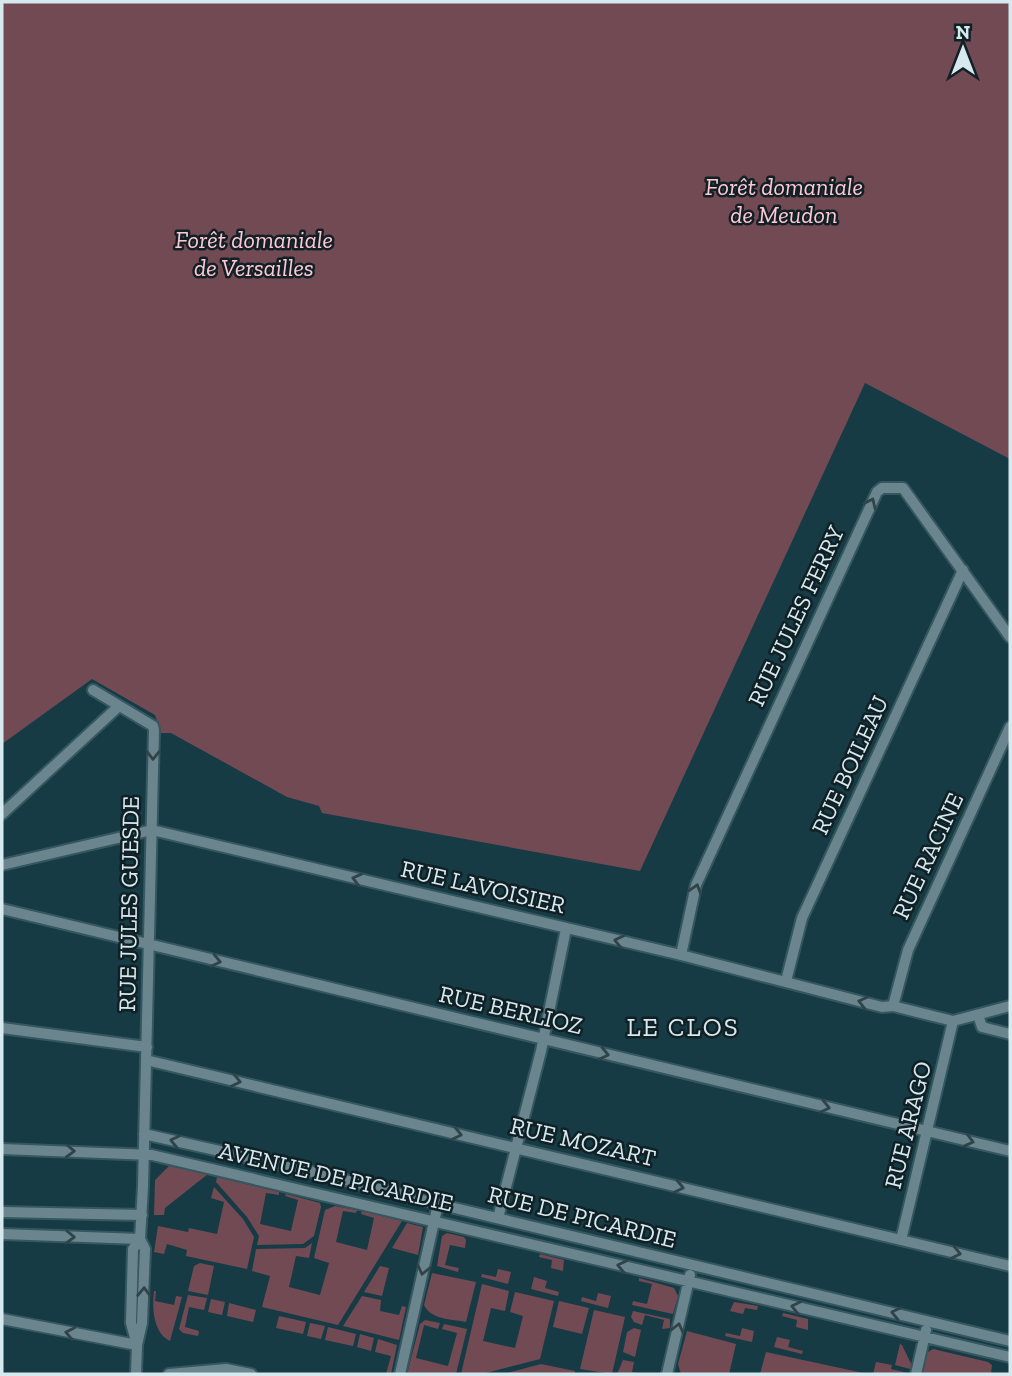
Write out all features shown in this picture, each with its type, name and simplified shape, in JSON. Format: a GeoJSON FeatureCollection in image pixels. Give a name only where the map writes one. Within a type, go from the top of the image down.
{"type":"FeatureCollection","features":[{"type":"Feature","properties":{"kind":"street","name":"RUE JULES FERRY"},"geometry":{"type":"LineString","coordinates":[[681,955],[696,885],[877,492],[882,488],[904,488],[1010,637]]}},
{"type":"Feature","properties":{"kind":"street","name":"RUE BOILEAU"},"geometry":{"type":"LineString","coordinates":[[786,981],[802,918],[963,570]]}},
{"type":"Feature","properties":{"kind":"street","name":"RUE JULES GUESDE"},"geometry":{"type":"LineString","coordinates":[[93,690],[153,726],[154,730],[140,1240],[145,1249],[142,1323],[137,1345],[136,1374]]}},
{"type":"Feature","properties":{"kind":"street"},"geometry":{"type":"LineString","coordinates":[[2,814],[119,706]]}},
{"type":"Feature","properties":{"kind":"street","name":"RUE RACINE"},"geometry":{"type":"LineString","coordinates":[[893,1006],[908,950],[1010,727]]}},
{"type":"Feature","properties":{"kind":"street","name":"RUE LAVOISIER"},"geometry":{"type":"LineString","coordinates":[[2,864],[152,830],[681,955],[882,1007],[893,1006],[953,1021]]}},
{"type":"Feature","properties":{"kind":"street","name":"RUE BERLIOZ"},"geometry":{"type":"LineString","coordinates":[[2,909],[1010,1151]]}},
{"type":"Feature","properties":{"kind":"street"},"geometry":{"type":"LineString","coordinates":[[498,1218],[543,1039],[566,929]]}},
{"type":"Feature","properties":{"kind":"street"},"geometry":{"type":"LineString","coordinates":[[953,1021],[1010,1006]]}},
{"type":"Feature","properties":{"kind":"street"},"geometry":{"type":"LineString","coordinates":[[978,1015],[982,1027],[1010,1034]]}},
{"type":"Feature","properties":{"kind":"street","name":"RUE ARAGO"},"geometry":{"type":"LineString","coordinates":[[901,1240],[953,1021]]}},
{"type":"Feature","properties":{"kind":"street"},"geometry":{"type":"LineString","coordinates":[[2,1028],[147,1046]]}},
{"type":"Feature","properties":{"kind":"street","name":"RUE MOZART"},"geometry":{"type":"LineString","coordinates":[[146,1060],[1010,1266]]}},
{"type":"Feature","properties":{"kind":"street","name":"RUE DE PICARDIE"},"geometry":{"type":"LineString","coordinates":[[144,1134],[326,1175],[1010,1341]]}},
{"type":"Feature","properties":{"kind":"street","name":"AVENUE DE PICARDIE"},"geometry":{"type":"LineString","coordinates":[[2,1149],[143,1153],[1010,1357]]}},
{"type":"Feature","properties":{"kind":"street"},"geometry":{"type":"LineString","coordinates":[[400,1374],[438,1204]]}},
{"type":"Feature","properties":{"kind":"street"},"geometry":{"type":"LineString","coordinates":[[2,1212],[142,1215]]}},
{"type":"Feature","properties":{"kind":"street"},"geometry":{"type":"LineString","coordinates":[[2,1234],[140,1240]]}},
{"type":"Feature","properties":{"kind":"street"},"geometry":{"type":"LineString","coordinates":[[667,1374],[692,1265]]}},
{"type":"Feature","properties":{"kind":"street"},"geometry":{"type":"LineString","coordinates":[[2,1319],[137,1345]]}},
{"type":"Feature","properties":{"kind":"street"},"geometry":{"type":"LineString","coordinates":[[916,1374],[929,1321]]}},
{"type":"Feature","properties":{"kind":"street"},"geometry":{"type":"LineString","coordinates":[[169,1374],[226,1369],[251,1374]]}},
{"type":"Feature","properties":{"kind":"green space"},"geometry":{"type":"Polygon","coordinates":[[[2,2],[1010,2],[1010,459],[865,383],[640,871],[322,813],[319,806],[287,797],[171,733],[161,733],[155,715],[92,679],[2,744],[2,2]]]}},
{"type":"Feature","properties":{"kind":"green space"},"geometry":{"type":"Polygon","coordinates":[[[169,1166],[208,1174],[165,1208],[164,1215],[154,1215],[155,1180],[169,1166]]]}},
{"type":"Feature","properties":{"kind":"green space"},"geometry":{"type":"Polygon","coordinates":[[[217,1177],[279,1192],[279,1195],[266,1193],[260,1224],[291,1231],[298,1200],[285,1196],[286,1194],[320,1203],[314,1236],[303,1244],[257,1245],[259,1236],[247,1217],[216,1182],[217,1177]]]}},
{"type":"Feature","properties":{"kind":"green space"},"geometry":{"type":"Polygon","coordinates":[[[214,1187],[243,1219],[254,1237],[247,1269],[186,1256],[187,1250],[167,1244],[164,1254],[154,1252],[158,1226],[188,1232],[189,1228],[217,1234],[224,1202],[211,1198],[214,1187]]]}},
{"type":"Feature","properties":{"kind":"green space"},"geometry":{"type":"Polygon","coordinates":[[[335,1206],[357,1210],[356,1213],[343,1211],[336,1242],[367,1250],[374,1218],[361,1214],[362,1211],[402,1221],[338,1325],[262,1307],[270,1276],[252,1271],[256,1249],[305,1248],[312,1243],[309,1258],[296,1256],[289,1287],[320,1295],[329,1263],[314,1258],[325,1210],[335,1206]]]}},
{"type":"Feature","properties":{"kind":"green space"},"geometry":{"type":"Polygon","coordinates":[[[407,1223],[423,1227],[418,1255],[392,1248],[407,1223]]]}},
{"type":"Feature","properties":{"kind":"green space"},"geometry":{"type":"Polygon","coordinates":[[[447,1233],[464,1237],[466,1240],[465,1248],[450,1245],[445,1265],[459,1268],[458,1272],[437,1266],[442,1236],[447,1233]]]}},
{"type":"Feature","properties":{"kind":"green space"},"geometry":{"type":"Polygon","coordinates":[[[540,1254],[564,1260],[563,1271],[551,1268],[552,1260],[539,1257],[540,1254]]]}},
{"type":"Feature","properties":{"kind":"green space"},"geometry":{"type":"Polygon","coordinates":[[[200,1263],[214,1266],[208,1295],[188,1291],[194,1266],[200,1263]]]}},
{"type":"Feature","properties":{"kind":"green space"},"geometry":{"type":"Polygon","coordinates":[[[380,1266],[389,1268],[382,1296],[364,1292],[380,1266]]]}},
{"type":"Feature","properties":{"kind":"green space"},"geometry":{"type":"Polygon","coordinates":[[[498,1269],[511,1272],[508,1284],[481,1277],[482,1274],[496,1277],[498,1269]]]}},
{"type":"Feature","properties":{"kind":"green space"},"geometry":{"type":"Polygon","coordinates":[[[432,1273],[476,1282],[466,1322],[442,1318],[427,1310],[424,1305],[432,1273]]]}},
{"type":"Feature","properties":{"kind":"green space"},"geometry":{"type":"Polygon","coordinates":[[[534,1277],[547,1281],[545,1288],[559,1292],[558,1296],[531,1289],[534,1277]]]}},
{"type":"Feature","properties":{"kind":"green space"},"geometry":{"type":"Polygon","coordinates":[[[639,1278],[674,1288],[678,1296],[673,1314],[632,1305],[633,1301],[647,1304],[652,1284],[639,1281],[639,1278]]]}},
{"type":"Feature","properties":{"kind":"green space"},"geometry":{"type":"Polygon","coordinates":[[[482,1284],[509,1291],[505,1311],[491,1308],[483,1341],[515,1348],[523,1316],[510,1312],[515,1292],[554,1301],[540,1359],[482,1374],[461,1374],[482,1284]]]}},
{"type":"Feature","properties":{"kind":"green space"},"geometry":{"type":"Polygon","coordinates":[[[154,1291],[155,1301],[174,1305],[176,1296],[182,1297],[170,1341],[157,1326],[153,1305],[154,1291]]]}},
{"type":"Feature","properties":{"kind":"green space"},"geometry":{"type":"Polygon","coordinates":[[[598,1293],[611,1296],[608,1308],[581,1301],[582,1297],[596,1301],[598,1293]]]}},
{"type":"Feature","properties":{"kind":"green space"},"geometry":{"type":"Polygon","coordinates":[[[188,1295],[207,1298],[204,1310],[189,1307],[185,1327],[199,1331],[198,1336],[183,1333],[179,1329],[188,1295]]]}},
{"type":"Feature","properties":{"kind":"green space"},"geometry":{"type":"Polygon","coordinates":[[[362,1296],[381,1300],[380,1311],[399,1315],[402,1306],[406,1307],[399,1340],[343,1326],[362,1296]]]}},
{"type":"Feature","properties":{"kind":"green space"},"geometry":{"type":"Polygon","coordinates":[[[211,1299],[225,1302],[222,1315],[208,1312],[211,1299]]]}},
{"type":"Feature","properties":{"kind":"green space"},"geometry":{"type":"Polygon","coordinates":[[[559,1301],[589,1308],[582,1334],[553,1327],[559,1301]]]}},
{"type":"Feature","properties":{"kind":"green space"},"geometry":{"type":"Polygon","coordinates":[[[734,1302],[758,1306],[757,1310],[745,1308],[743,1314],[730,1311],[734,1302]]]}},
{"type":"Feature","properties":{"kind":"green space"},"geometry":{"type":"Polygon","coordinates":[[[229,1303],[256,1310],[253,1322],[227,1316],[229,1303]]]}},
{"type":"Feature","properties":{"kind":"green space"},"geometry":{"type":"Polygon","coordinates":[[[594,1310],[625,1317],[612,1374],[580,1369],[594,1310]]]}},
{"type":"Feature","properties":{"kind":"green space"},"geometry":{"type":"Polygon","coordinates":[[[633,1311],[670,1319],[670,1328],[662,1329],[664,1320],[645,1315],[642,1325],[634,1322],[631,1317],[633,1311]]]}},
{"type":"Feature","properties":{"kind":"green space"},"geometry":{"type":"Polygon","coordinates":[[[783,1313],[808,1319],[808,1330],[796,1327],[797,1320],[782,1316],[783,1313]]]}},
{"type":"Feature","properties":{"kind":"green space"},"geometry":{"type":"Polygon","coordinates":[[[279,1316],[306,1322],[303,1334],[276,1328],[279,1316]]]}},
{"type":"Feature","properties":{"kind":"green space"},"geometry":{"type":"Polygon","coordinates":[[[425,1320],[440,1323],[438,1329],[424,1325],[416,1358],[448,1366],[457,1333],[442,1329],[444,1324],[467,1329],[456,1374],[407,1374],[420,1324],[425,1320]]]}},
{"type":"Feature","properties":{"kind":"green space"},"geometry":{"type":"Polygon","coordinates":[[[310,1323],[325,1326],[321,1339],[307,1336],[310,1323]]]}},
{"type":"Feature","properties":{"kind":"green space"},"geometry":{"type":"Polygon","coordinates":[[[328,1327],[356,1334],[353,1346],[325,1340],[328,1327]]]}},
{"type":"Feature","properties":{"kind":"green space"},"geometry":{"type":"Polygon","coordinates":[[[634,1328],[641,1330],[635,1357],[623,1352],[627,1332],[634,1328]]]}},
{"type":"Feature","properties":{"kind":"green space"},"geometry":{"type":"Polygon","coordinates":[[[742,1328],[754,1331],[752,1342],[725,1336],[726,1333],[740,1336],[742,1328]]]}},
{"type":"Feature","properties":{"kind":"green space"},"geometry":{"type":"Polygon","coordinates":[[[687,1331],[736,1344],[729,1374],[681,1374],[678,1364],[687,1331]]]}},
{"type":"Feature","properties":{"kind":"green space"},"geometry":{"type":"Polygon","coordinates":[[[360,1334],[374,1338],[371,1351],[357,1347],[360,1334]]]}},
{"type":"Feature","properties":{"kind":"green space"},"geometry":{"type":"Polygon","coordinates":[[[777,1337],[790,1340],[788,1347],[803,1351],[802,1354],[774,1347],[777,1337]]]}},
{"type":"Feature","properties":{"kind":"green space"},"geometry":{"type":"Polygon","coordinates":[[[378,1339],[397,1345],[391,1374],[386,1374],[391,1356],[375,1352],[378,1339]]]}},
{"type":"Feature","properties":{"kind":"green space"},"geometry":{"type":"Polygon","coordinates":[[[900,1344],[902,1345],[914,1370],[895,1365],[900,1344]]]}},
{"type":"Feature","properties":{"kind":"green space"},"geometry":{"type":"Polygon","coordinates":[[[933,1349],[988,1362],[992,1365],[991,1374],[921,1374],[925,1354],[933,1349]]]}},
{"type":"Feature","properties":{"kind":"green space"},"geometry":{"type":"Polygon","coordinates":[[[766,1352],[868,1374],[760,1374],[766,1352]]]}},
{"type":"Feature","properties":{"kind":"green space"},"geometry":{"type":"Polygon","coordinates":[[[623,1360],[634,1362],[632,1372],[641,1374],[617,1374],[623,1360]]]}},
{"type":"Feature","properties":{"kind":"green space"},"geometry":{"type":"Polygon","coordinates":[[[876,1362],[892,1365],[891,1369],[912,1374],[873,1374],[876,1362]]]}},
{"type":"Feature","properties":{"kind":"green space"},"geometry":{"type":"Polygon","coordinates":[[[541,1364],[575,1371],[574,1374],[503,1374],[541,1364]]]}},
{"type":"Feature","properties":{"kind":"district","name":"LE CLOS"},"geometry":{"type":"Point","coordinates":[683,1027]}},
{"type":"Feature","properties":{"kind":"park label","name":"Forêt domaniale de Meudon"},"geometry":{"type":"Point","coordinates":[784,201]}},
{"type":"Feature","properties":{"kind":"park label","name":"Forêt domaniale de Versailles"},"geometry":{"type":"Point","coordinates":[254,254]}}]}
